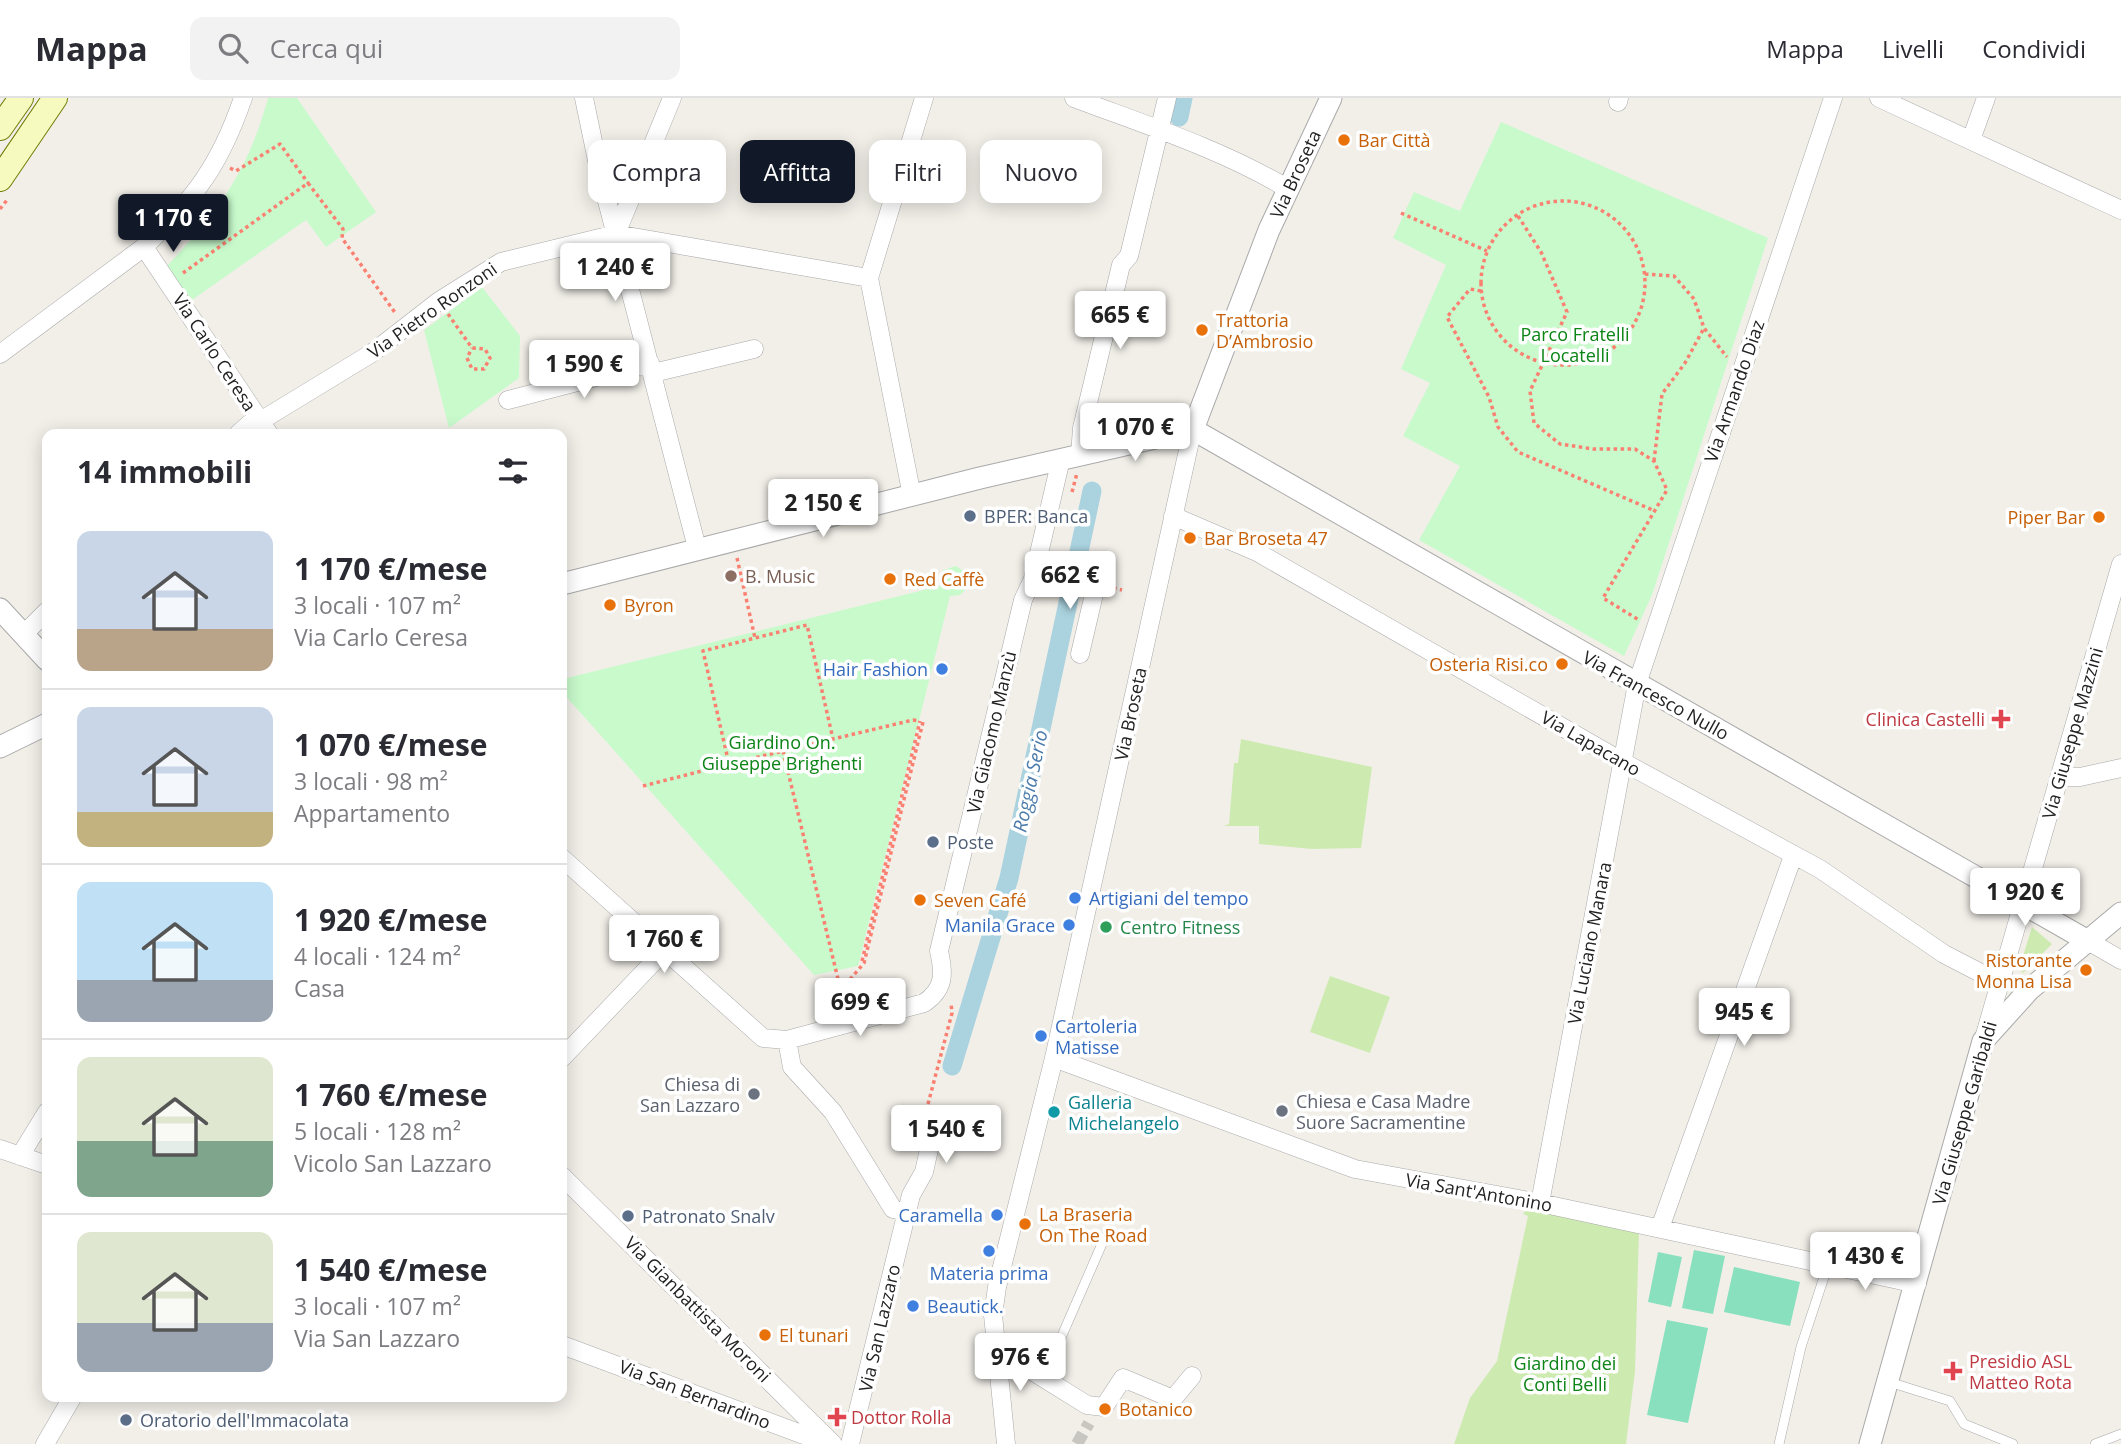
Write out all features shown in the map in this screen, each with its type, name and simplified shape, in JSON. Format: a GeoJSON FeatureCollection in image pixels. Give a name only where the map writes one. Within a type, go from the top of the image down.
{"type":"FeatureCollection","features":[{"type":"Feature","properties":{"kind":"main road"},"geometry":{"type":"LineString","coordinates":[[0,128],[21,98]]}},
{"type":"Feature","properties":{"kind":"main road"},"geometry":{"type":"LineString","coordinates":[[0,179],[55,98]]}},
{"type":"Feature","properties":{"kind":"street"},"geometry":{"type":"LineString","coordinates":[[0,354],[144,247],[184,208],[216,162],[243,98]]}},
{"type":"Feature","properties":{"kind":"street"},"geometry":{"type":"LineString","coordinates":[[584,98],[615,234],[698,548]]}},
{"type":"Feature","properties":{"kind":"street"},"geometry":{"type":"LineString","coordinates":[[615,234],[672,98]]}},
{"type":"Feature","properties":{"kind":"street"},"geometry":{"type":"LineString","coordinates":[[912,496],[869,278],[924,98]]}},
{"type":"Feature","properties":{"kind":"street"},"geometry":{"type":"LineString","coordinates":[[1074,98],[1160,130],[1288,189]]}},
{"type":"Feature","properties":{"kind":"street","name":"Via Giacomo Manzù"},"geometry":{"type":"LineString","coordinates":[[787,1040],[849,1021],[924,1003],[933,997],[942,984],[939,951],[1023,600],[1082,428],[1121,265],[1129,256],[1167,98]]}},
{"type":"Feature","properties":{"kind":"street","name":"Via Broseta"},"geometry":{"type":"LineString","coordinates":[[1006,1444],[993,1315],[997,1287],[1054,1058],[1192,432],[1239,303],[1331,98]]}},
{"type":"Feature","properties":{"kind":"street","name":"Via Armando Diaz"},"geometry":{"type":"LineString","coordinates":[[1637,684],[1833,98]]}},
{"type":"Feature","properties":{"kind":"street"},"geometry":{"type":"LineString","coordinates":[[1879,98],[2121,210]]}},
{"type":"Feature","properties":{"kind":"street"},"geometry":{"type":"LineString","coordinates":[[1971,140],[1986,98]]}},
{"type":"Feature","properties":{"kind":"street"},"geometry":{"type":"LineString","coordinates":[[615,234],[869,278]]}},
{"type":"Feature","properties":{"kind":"street","name":"Via Pietro Ronzoni"},"geometry":{"type":"LineString","coordinates":[[263,424],[372,353],[405,326],[501,261],[615,234]]}},
{"type":"Feature","properties":{"kind":"street","name":"Via Carlo Ceresa"},"geometry":{"type":"LineString","coordinates":[[144,247],[263,424]]}},
{"type":"Feature","properties":{"kind":"street"},"geometry":{"type":"LineString","coordinates":[[508,400],[651,368],[754,349]]}},
{"type":"Feature","properties":{"kind":"street"},"geometry":{"type":"LineString","coordinates":[[567,583],[1070,457],[1192,432]]}},
{"type":"Feature","properties":{"kind":"street","name":"Via Francesco Nullo"},"geometry":{"type":"LineString","coordinates":[[1192,432],[1206,436],[2121,960]]}},
{"type":"Feature","properties":{"kind":"street","name":"Via Lapacano"},"geometry":{"type":"LineString","coordinates":[[1173,516],[1258,552],[1623,762],[1820,869],[1944,954],[2000,983]]}},
{"type":"Feature","properties":{"kind":"street"},"geometry":{"type":"LineString","coordinates":[[1037,563],[1098,578],[1080,654]]}},
{"type":"Feature","properties":{"kind":"street","name":"Via Giuseppe Mazzini"},"geometry":{"type":"LineString","coordinates":[[2022,902],[2061,777],[2121,564]]}},
{"type":"Feature","properties":{"kind":"street"},"geometry":{"type":"LineString","coordinates":[[0,609],[42,654]]}},
{"type":"Feature","properties":{"kind":"street"},"geometry":{"type":"LineString","coordinates":[[24,634],[42,616]]}},
{"type":"Feature","properties":{"kind":"street","name":"Via Luciano Manara"},"geometry":{"type":"LineString","coordinates":[[1540,1203],[1637,684]]}},
{"type":"Feature","properties":{"kind":"street"},"geometry":{"type":"LineString","coordinates":[[0,747],[42,726]]}},
{"type":"Feature","properties":{"kind":"street"},"geometry":{"type":"LineString","coordinates":[[2061,777],[2080,777],[2121,768]]}},
{"type":"Feature","properties":{"kind":"street"},"geometry":{"type":"LineString","coordinates":[[1660,1228],[1793,856]]}},
{"type":"Feature","properties":{"kind":"street"},"geometry":{"type":"LineString","coordinates":[[567,862],[763,1038],[787,1040],[792,1068],[833,1112],[893,1209],[907,1212]]}},
{"type":"Feature","properties":{"kind":"street","name":"Via Giuseppe Garibaldi"},"geometry":{"type":"LineString","coordinates":[[1870,1444],[2022,902]]}},
{"type":"Feature","properties":{"kind":"street"},"geometry":{"type":"LineString","coordinates":[[1983,1041],[2029,990],[2121,913]]}},
{"type":"Feature","properties":{"kind":"street"},"geometry":{"type":"LineString","coordinates":[[567,1053],[665,950]]}},
{"type":"Feature","properties":{"kind":"street","name":"Via Sant'Antonino"},"geometry":{"type":"LineString","coordinates":[[1054,1058],[1355,1169],[1540,1203],[1917,1283]]}},
{"type":"Feature","properties":{"kind":"street","name":"Via San Lazzaro"},"geometry":{"type":"LineString","coordinates":[[850,1444],[911,1195],[925,1172],[932,1136],[925,1115]]}},
{"type":"Feature","properties":{"kind":"street"},"geometry":{"type":"LineString","coordinates":[[20,1156],[42,1120]]}},
{"type":"Feature","properties":{"kind":"street"},"geometry":{"type":"LineString","coordinates":[[0,1149],[42,1163]]}},
{"type":"Feature","properties":{"kind":"street","name":"Via Gianbattista Moroni"},"geometry":{"type":"LineString","coordinates":[[567,1181],[833,1444]]}},
{"type":"Feature","properties":{"kind":"street","name":"Via San Bernardino"},"geometry":{"type":"LineString","coordinates":[[567,1347],[828,1444]]}},
{"type":"Feature","properties":{"kind":"street"},"geometry":{"type":"LineString","coordinates":[[997,1353],[1008,1356],[1045,1377],[1087,1405],[1104,1407],[1123,1378],[1173,1399],[1192,1376]]}},
{"type":"Feature","properties":{"kind":"street"},"geometry":{"type":"LineString","coordinates":[[45,1444],[70,1402]]}},
{"type":"Feature","properties":{"kind":"lane"},"geometry":{"type":"LineString","coordinates":[[1045,1377],[1105,1237]]}},
{"type":"Feature","properties":{"kind":"lane"},"geometry":{"type":"LineString","coordinates":[[1779,1444],[1801,1347],[1825,1264]]}},
{"type":"Feature","properties":{"kind":"lane"},"geometry":{"type":"LineString","coordinates":[[1888,1381],[1950,1401],[1964,1424],[1971,1429],[2013,1444]]}},
{"type":"Feature","properties":{"kind":"lane"},"geometry":{"type":"LineString","coordinates":[[2095,1444],[2121,1434]]}},
{"type":"Feature","properties":{"kind":"path"},"geometry":{"type":"LineString","coordinates":[[216,162],[236,171],[280,144],[343,229],[342,238],[405,326]]}},
{"type":"Feature","properties":{"kind":"path"},"geometry":{"type":"LineString","coordinates":[[170,282],[308,183]]}},
{"type":"Feature","properties":{"kind":"path"},"geometry":{"type":"LineString","coordinates":[[1560,201],[1590,205],[1617,220],[1636,245],[1645,274],[1643,306],[1628,335],[1604,356],[1573,366],[1541,363],[1520,354],[1502,339],[1489,320],[1481,291],[1481,274],[1487,251],[1504,225],[1530,208],[1560,201]]}},
{"type":"Feature","properties":{"kind":"path"},"geometry":{"type":"LineString","coordinates":[[1401,213],[1487,251]]}},
{"type":"Feature","properties":{"kind":"path"},"geometry":{"type":"LineString","coordinates":[[1518,216],[1541,252],[1567,313],[1530,391],[1534,423],[1560,444],[1593,449],[1635,449],[1654,461]]}},
{"type":"Feature","properties":{"kind":"path"},"geometry":{"type":"LineString","coordinates":[[1645,274],[1674,276],[1694,299],[1704,328],[1728,358]]}},
{"type":"Feature","properties":{"kind":"path"},"geometry":{"type":"LineString","coordinates":[[1481,291],[1470,289],[1447,317],[1489,397],[1498,427],[1518,452],[1655,511]]}},
{"type":"Feature","properties":{"kind":"path"},"geometry":{"type":"LineString","coordinates":[[439,302],[472,348],[485,349],[490,358],[484,369],[472,369],[467,358],[472,348]]}},
{"type":"Feature","properties":{"kind":"path"},"geometry":{"type":"LineString","coordinates":[[1646,621],[1641,621],[1603,598],[1667,490],[1654,461],[1662,394],[1685,363],[1704,328]]}},
{"type":"Feature","properties":{"kind":"path"},"geometry":{"type":"LineString","coordinates":[[732,540],[755,638]]}},
{"type":"Feature","properties":{"kind":"path"},"geometry":{"type":"LineString","coordinates":[[729,764],[703,652],[807,625],[833,739]]}},
{"type":"Feature","properties":{"kind":"path"},"geometry":{"type":"LineString","coordinates":[[643,786],[913,720],[919,721],[861,967],[841,990]]}},
{"type":"Feature","properties":{"kind":"path"},"geometry":{"type":"LineString","coordinates":[[783,751],[849,1021]]}},
{"type":"Feature","properties":{"kind":"path"},"geometry":{"type":"LineString","coordinates":[[925,1115],[952,1013],[950,998]]}},
{"type":"Feature","properties":{"kind":"green space"},"geometry":{"type":"Polygon","coordinates":[[[268,98],[297,98],[376,212],[326,247],[306,220],[192,300],[166,267],[201,228],[229,190],[251,148],[268,98]]]}},
{"type":"Feature","properties":{"kind":"green space","name":"Parco Fratelli Locatelli"},"geometry":{"type":"Polygon","coordinates":[[[1501,122],[1768,238],[1652,595],[1624,656],[1419,540],[1460,466],[1403,436],[1430,383],[1401,369],[1446,265],[1393,238],[1414,192],[1460,211],[1501,122]]]}},
{"type":"Feature","properties":{"kind":"green space"},"geometry":{"type":"Polygon","coordinates":[[[482,287],[520,336],[519,378],[449,428],[424,330],[482,287]]]}},
{"type":"Feature","properties":{"kind":"green space","name":"Giardino On. Giuseppe Brighenti"},"geometry":{"type":"Polygon","coordinates":[[[956,566],[967,573],[969,586],[960,595],[950,596],[858,966],[814,975],[567,698],[567,678],[940,586],[943,570],[956,566]]]}},
{"type":"Feature","properties":{"kind":"green space"},"geometry":{"type":"Polygon","coordinates":[[[1241,739],[1372,767],[1361,848],[1312,849],[1259,844],[1259,826],[1224,826],[1229,824],[1234,763],[1238,763],[1241,739]]]}},
{"type":"Feature","properties":{"kind":"green space"},"geometry":{"type":"Polygon","coordinates":[[[2032,927],[2052,944],[2023,973],[2019,969],[2032,927]]]}},
{"type":"Feature","properties":{"kind":"green space"},"geometry":{"type":"Polygon","coordinates":[[[1330,976],[1390,997],[1370,1053],[1310,1032],[1330,976]]]}},
{"type":"Feature","properties":{"kind":"green space","name":"Giardino dei Conti Belli"},"geometry":{"type":"Polygon","coordinates":[[[1528,1208],[1639,1231],[1635,1371],[1626,1444],[1454,1444],[1470,1398],[1497,1361],[1528,1216],[1523,1214],[1528,1208]]]}},
{"type":"Feature","properties":{"kind":"green space"},"geometry":{"type":"Polygon","coordinates":[[[1694,1250],[1725,1256],[1713,1314],[1682,1308],[1694,1250]]]}},
{"type":"Feature","properties":{"kind":"green space"},"geometry":{"type":"Polygon","coordinates":[[[1658,1252],[1682,1257],[1671,1307],[1648,1302],[1658,1252]]]}},
{"type":"Feature","properties":{"kind":"green space"},"geometry":{"type":"Polygon","coordinates":[[[1734,1267],[1800,1282],[1790,1326],[1724,1312],[1734,1267]]]}},
{"type":"Feature","properties":{"kind":"green space"},"geometry":{"type":"Polygon","coordinates":[[[1667,1320],[1708,1328],[1688,1423],[1647,1415],[1667,1320]]]}},
{"type":"Feature","properties":{"kind":"waterway"},"geometry":{"type":"LineString","coordinates":[[1179,117],[1183,98]]}},
{"type":"Feature","properties":{"kind":"waterway","name":"Roggia Serio"},"geometry":{"type":"LineString","coordinates":[[952,1066],[1009,878],[1092,491]]}},
{"type":"Feature","properties":{"kind":"tunnel"},"geometry":{"type":"LineString","coordinates":[[1077,1444],[1089,1423]]}},
{"type":"Feature","properties":{"kind":"place","name":"Bar Città"},"geometry":{"type":"Point","coordinates":[1344,140]}},
{"type":"Feature","properties":{"kind":"place","name":"Trattoria D’Ambrosio"},"geometry":{"type":"Point","coordinates":[1202,330]}},
{"type":"Feature","properties":{"kind":"place","name":"BPER: Banca"},"geometry":{"type":"Point","coordinates":[970,516]}},
{"type":"Feature","properties":{"kind":"place","name":"Piper Bar"},"geometry":{"type":"Point","coordinates":[2099,517]}},
{"type":"Feature","properties":{"kind":"place","name":"Bar Broseta 47"},"geometry":{"type":"Point","coordinates":[1190,538]}},
{"type":"Feature","properties":{"kind":"place","name":"B. Music"},"geometry":{"type":"Point","coordinates":[731,576]}},
{"type":"Feature","properties":{"kind":"place","name":"Red Caffè"},"geometry":{"type":"Point","coordinates":[890,579]}},
{"type":"Feature","properties":{"kind":"place","name":"Byron"},"geometry":{"type":"Point","coordinates":[610,605]}},
{"type":"Feature","properties":{"kind":"place","name":"Osteria Risi.co"},"geometry":{"type":"Point","coordinates":[1562,664]}},
{"type":"Feature","properties":{"kind":"place","name":"Hair Fashion"},"geometry":{"type":"Point","coordinates":[942,669]}},
{"type":"Feature","properties":{"kind":"place","name":"Clinica Castelli"},"geometry":{"type":"Point","coordinates":[2001,719]}},
{"type":"Feature","properties":{"kind":"place","name":"Poste"},"geometry":{"type":"Point","coordinates":[933,842]}},
{"type":"Feature","properties":{"kind":"place","name":"Artigiani del tempo"},"geometry":{"type":"Point","coordinates":[1075,898]}},
{"type":"Feature","properties":{"kind":"place","name":"Seven Café"},"geometry":{"type":"Point","coordinates":[920,900]}},
{"type":"Feature","properties":{"kind":"place","name":"Manila Grace"},"geometry":{"type":"Point","coordinates":[1069,925]}},
{"type":"Feature","properties":{"kind":"place","name":"Centro Fitness"},"geometry":{"type":"Point","coordinates":[1106,927]}},
{"type":"Feature","properties":{"kind":"place","name":"Ristorante Monna Lisa"},"geometry":{"type":"Point","coordinates":[2086,970]}},
{"type":"Feature","properties":{"kind":"place","name":"Cartoleria Matisse"},"geometry":{"type":"Point","coordinates":[1041,1036]}},
{"type":"Feature","properties":{"kind":"place","name":"Chiesa di San Lazzaro"},"geometry":{"type":"Point","coordinates":[754,1094]}},
{"type":"Feature","properties":{"kind":"place","name":"Chiesa e Casa Madre Suore Sacramentine"},"geometry":{"type":"Point","coordinates":[1282,1111]}},
{"type":"Feature","properties":{"kind":"place","name":"Galleria Michelangelo"},"geometry":{"type":"Point","coordinates":[1054,1112]}},
{"type":"Feature","properties":{"kind":"place","name":"Caramella"},"geometry":{"type":"Point","coordinates":[997,1215]}},
{"type":"Feature","properties":{"kind":"place","name":"Patronato Snalv"},"geometry":{"type":"Point","coordinates":[628,1216]}},
{"type":"Feature","properties":{"kind":"place","name":"La Braseria On The Road"},"geometry":{"type":"Point","coordinates":[1025,1224]}},
{"type":"Feature","properties":{"kind":"place","name":"Materia prima"},"geometry":{"type":"Point","coordinates":[989,1251]}},
{"type":"Feature","properties":{"kind":"place","name":"Beautick."},"geometry":{"type":"Point","coordinates":[913,1306]}},
{"type":"Feature","properties":{"kind":"place","name":"El tunari"},"geometry":{"type":"Point","coordinates":[765,1335]}},
{"type":"Feature","properties":{"kind":"place","name":"Presidio ASL Matteo Rota"},"geometry":{"type":"Point","coordinates":[1953,1371]}},
{"type":"Feature","properties":{"kind":"place","name":"Botanico"},"geometry":{"type":"Point","coordinates":[1105,1409]}},
{"type":"Feature","properties":{"kind":"place","name":"Dottor Rolla"},"geometry":{"type":"Point","coordinates":[837,1417]}},
{"type":"Feature","properties":{"kind":"place","name":"Oratorio dell'Immacolata"},"geometry":{"type":"Point","coordinates":[126,1420]}}]}
